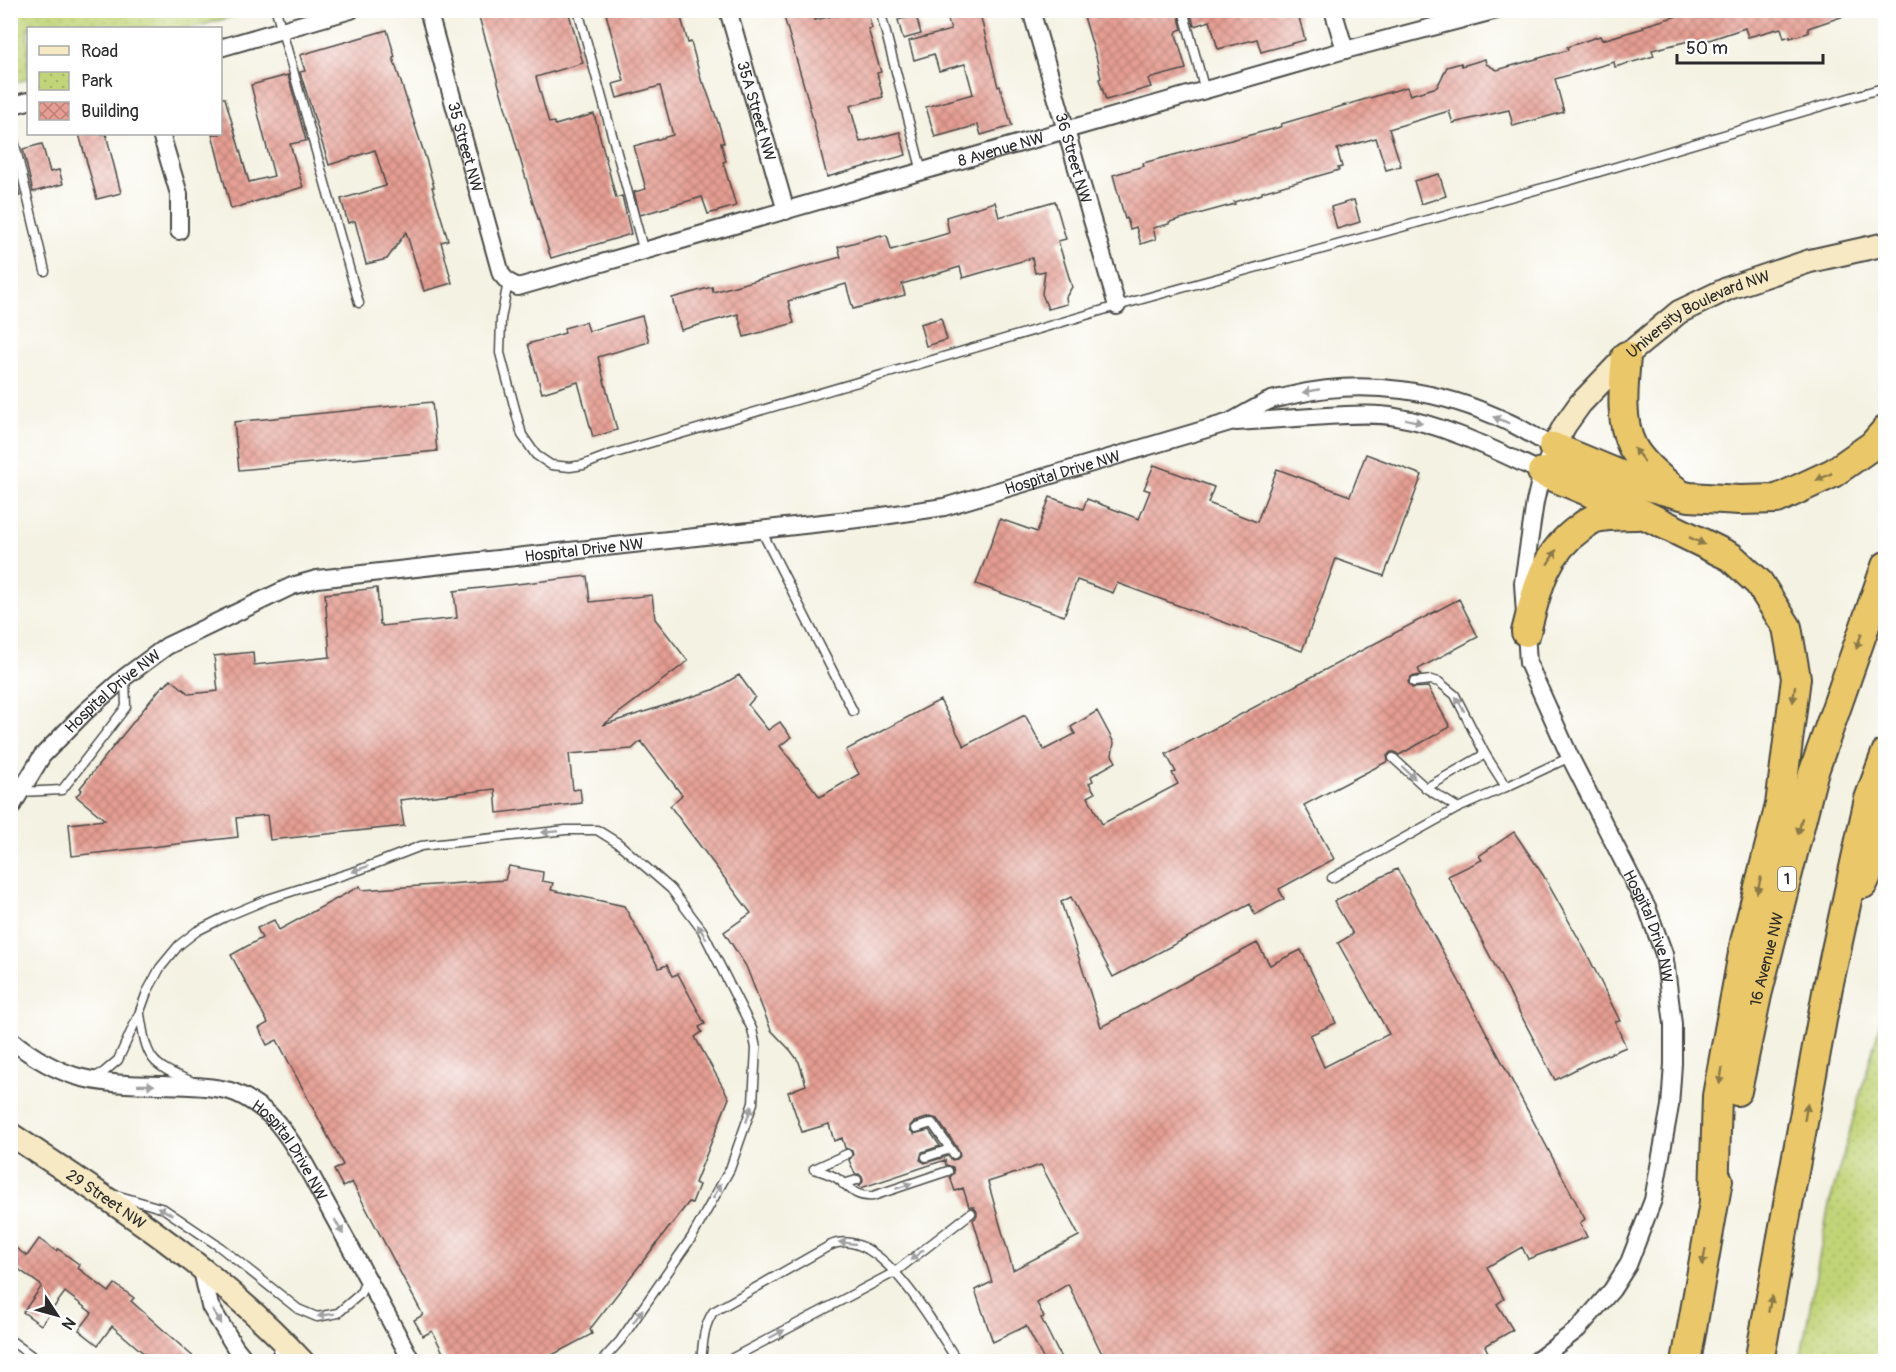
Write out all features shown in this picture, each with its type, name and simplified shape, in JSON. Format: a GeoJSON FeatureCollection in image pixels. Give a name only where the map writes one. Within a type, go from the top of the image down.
{"type":"FeatureCollection","features":[{"type":"Feature","properties":{"kind":"highway"},"geometry":{"type":"LineString","coordinates":[[1626,356],[1625,418],[1632,446],[1661,480],[1681,495]]}},
{"type":"Feature","properties":{"kind":"highway"},"geometry":{"type":"LineString","coordinates":[[1547,459],[1681,495],[1740,500],[1777,498],[1833,473],[1873,445],[1886,430]]}},
{"type":"Feature","properties":{"kind":"highway"},"geometry":{"type":"LineString","coordinates":[[1547,459],[1645,515],[1731,557],[1759,584],[1787,627],[1796,678],[1780,805],[1745,942],[1717,1096],[1714,1200]]}},
{"type":"Feature","properties":{"kind":"highway"},"geometry":{"type":"LineString","coordinates":[[1526,632],[1536,593],[1548,562],[1562,542],[1593,519],[1615,515],[1645,515]]}},
{"type":"Feature","properties":{"kind":"highway","name":"16 Avenue NW"},"geometry":{"type":"LineString","coordinates":[[1686,1362],[1714,1200],[1757,994],[1813,774],[1886,566]]}},
{"type":"Feature","properties":{"kind":"highway"},"geometry":{"type":"LineString","coordinates":[[1759,1362],[1828,987],[1869,799],[1886,753]]}},
{"type":"Feature","properties":{"kind":"highway"},"geometry":{"type":"LineString","coordinates":[[1841,929],[1886,835]]}},
{"type":"Feature","properties":{"kind":"street"},"geometry":{"type":"LineString","coordinates":[[222,47],[351,10]]}},
{"type":"Feature","properties":{"kind":"street","name":"35 Street NW"},"geometry":{"type":"LineString","coordinates":[[428,10],[501,274],[508,282]]}},
{"type":"Feature","properties":{"kind":"street","name":"35A Street NW"},"geometry":{"type":"LineString","coordinates":[[728,10],[786,211]]}},
{"type":"Feature","properties":{"kind":"street","name":"36 Street NW"},"geometry":{"type":"LineString","coordinates":[[1031,10],[1118,306]]}},
{"type":"Feature","properties":{"kind":"street"},"geometry":{"type":"LineString","coordinates":[[1333,10],[1345,50]]}},
{"type":"Feature","properties":{"kind":"street","name":"8 Avenue NW"},"geometry":{"type":"LineString","coordinates":[[508,282],[518,287],[1345,50],[1489,12]]}},
{"type":"Feature","properties":{"kind":"street"},"geometry":{"type":"LineString","coordinates":[[10,106],[27,101]]}},
{"type":"Feature","properties":{"kind":"street"},"geometry":{"type":"LineString","coordinates":[[161,135],[179,194],[179,231]]}},
{"type":"Feature","properties":{"kind":"street","name":"University Boulevard NW"},"geometry":{"type":"LineString","coordinates":[[1547,459],[1565,425],[1580,405],[1626,356],[1679,312],[1729,288],[1810,261],[1886,244]]}},
{"type":"Feature","properties":{"kind":"street","name":"Hospital Drive NW"},"geometry":{"type":"LineString","coordinates":[[10,809],[42,756],[85,712],[125,677],[167,646],[292,586],[317,579],[760,530],[944,507],[1230,422],[1271,400],[1317,389],[1362,386],[1390,388],[1420,392],[1458,403],[1508,422],[1547,459]]}},
{"type":"Feature","properties":{"kind":"street","name":"Hospital Drive NW"},"geometry":{"type":"LineString","coordinates":[[1230,422],[1356,415],[1395,416],[1422,422],[1496,450],[1547,459]]}},
{"type":"Feature","properties":{"kind":"street","name":"Hospital Drive NW"},"geometry":{"type":"LineString","coordinates":[[1535,1362],[1578,1329],[1612,1290],[1628,1265],[1653,1200],[1663,1153],[1672,1085],[1673,1024],[1664,954],[1648,910],[1570,758],[1528,663],[1523,583],[1535,502],[1547,459]]}},
{"type":"Feature","properties":{"kind":"street","name":"Hospital Drive NW"},"geometry":{"type":"LineString","coordinates":[[10,1039],[31,1056],[62,1073],[88,1080],[123,1085],[204,1086],[233,1092],[263,1109],[278,1123],[302,1159],[412,1362]]}},
{"type":"Feature","properties":{"kind":"street","name":"29 Street NW"},"geometry":{"type":"LineString","coordinates":[[10,1134],[94,1189],[201,1266],[246,1305],[282,1352],[303,1362]]}},
{"type":"Feature","properties":{"kind":"street"},"geometry":{"type":"LineString","coordinates":[[201,1266],[210,1306],[247,1362]]}},
{"type":"Feature","properties":{"kind":"lane"},"geometry":{"type":"LineString","coordinates":[[276,10],[359,303]]}},
{"type":"Feature","properties":{"kind":"lane"},"geometry":{"type":"LineString","coordinates":[[578,10],[645,252]]}},
{"type":"Feature","properties":{"kind":"lane"},"geometry":{"type":"LineString","coordinates":[[880,10],[922,172]]}},
{"type":"Feature","properties":{"kind":"lane"},"geometry":{"type":"LineString","coordinates":[[1183,10],[1205,91]]}},
{"type":"Feature","properties":{"kind":"lane"},"geometry":{"type":"LineString","coordinates":[[508,282],[501,319],[500,353],[522,435],[536,455],[551,465],[570,467],[1118,306],[1575,179],[1886,87]]}},
{"type":"Feature","properties":{"kind":"lane"},"geometry":{"type":"LineString","coordinates":[[10,124],[45,271]]}},
{"type":"Feature","properties":{"kind":"lane"},"geometry":{"type":"LineString","coordinates":[[760,530],[853,711]]}},
{"type":"Feature","properties":{"kind":"lane"},"geometry":{"type":"LineString","coordinates":[[20,792],[62,790],[126,707],[125,677]]}},
{"type":"Feature","properties":{"kind":"lane"},"geometry":{"type":"LineString","coordinates":[[1414,682],[1431,680],[1439,682],[1455,695],[1485,754],[1506,787]]}},
{"type":"Feature","properties":{"kind":"lane"},"geometry":{"type":"LineString","coordinates":[[1426,788],[1485,754]]}},
{"type":"Feature","properties":{"kind":"lane"},"geometry":{"type":"LineString","coordinates":[[1393,758],[1426,788],[1458,808]]}},
{"type":"Feature","properties":{"kind":"lane"},"geometry":{"type":"LineString","coordinates":[[1332,878],[1458,808],[1570,758]]}},
{"type":"Feature","properties":{"kind":"lane"},"geometry":{"type":"LineString","coordinates":[[88,1080],[104,1072],[118,1060],[140,1014],[147,992],[160,968],[179,945],[197,931],[268,899],[359,870],[421,846],[566,830],[597,830],[618,843],[671,889],[702,930],[752,1029],[756,1048],[753,1103],[730,1169],[692,1237],[621,1341],[601,1362]]}},
{"type":"Feature","properties":{"kind":"lane"},"geometry":{"type":"LineString","coordinates":[[140,1014],[143,1036],[150,1056],[164,1070],[204,1086]]}},
{"type":"Feature","properties":{"kind":"lane"},"geometry":{"type":"LineString","coordinates":[[916,1128],[932,1124],[952,1152],[926,1157]]}},
{"type":"Feature","properties":{"kind":"lane"},"geometry":{"type":"LineString","coordinates":[[847,1154],[814,1169],[835,1177],[863,1197],[873,1196],[948,1171]]}},
{"type":"Feature","properties":{"kind":"lane"},"geometry":{"type":"LineString","coordinates":[[843,1184],[857,1180]]}},
{"type":"Feature","properties":{"kind":"lane"},"geometry":{"type":"LineString","coordinates":[[94,1189],[164,1209],[220,1247],[298,1309],[316,1317],[338,1313],[360,1294],[367,1278]]}},
{"type":"Feature","properties":{"kind":"lane"},"geometry":{"type":"LineString","coordinates":[[725,1362],[895,1272],[971,1213]]}},
{"type":"Feature","properties":{"kind":"lane"},"geometry":{"type":"LineString","coordinates":[[701,1362],[704,1332],[713,1312],[835,1242],[863,1246],[876,1254],[895,1272],[915,1296],[958,1362]]}},
{"type":"Feature","properties":{"kind":"lane"},"geometry":{"type":"LineString","coordinates":[[10,1340],[40,1362]]}},
{"type":"Feature","properties":{"kind":"green space"},"geometry":{"type":"Polygon","coordinates":[[[11,10],[246,10],[247,12],[196,27],[27,27],[27,79],[11,84],[11,10]]]}},
{"type":"Feature","properties":{"kind":"green space"},"geometry":{"type":"Polygon","coordinates":[[[1885,1006],[1885,1361],[1800,1361],[1828,1209],[1885,1006]]]}},
{"type":"Feature","properties":{"kind":"building"},"geometry":{"type":"Polygon","coordinates":[[[477,10],[568,10],[583,63],[536,77],[549,123],[554,122],[555,125],[594,114],[616,198],[622,196],[631,234],[551,258],[477,10]]]}},
{"type":"Feature","properties":{"kind":"building"},"geometry":{"type":"Polygon","coordinates":[[[605,10],[679,10],[688,43],[691,42],[702,83],[704,83],[720,128],[726,161],[723,162],[736,206],[708,214],[702,197],[640,215],[634,192],[646,189],[634,146],[673,135],[660,86],[617,98],[613,84],[624,81],[605,10]]]}},
{"type":"Feature","properties":{"kind":"building"},"geometry":{"type":"Polygon","coordinates":[[[782,10],[812,10],[815,20],[867,10],[872,28],[868,29],[881,72],[877,73],[883,97],[850,106],[860,142],[900,132],[906,155],[827,177],[782,10]]]}},
{"type":"Feature","properties":{"kind":"building"},"geometry":{"type":"Polygon","coordinates":[[[945,10],[979,10],[998,87],[1000,86],[1012,126],[981,135],[978,125],[935,137],[926,107],[973,94],[965,64],[939,71],[934,54],[914,60],[909,41],[951,30],[945,10]]]}},
{"type":"Feature","properties":{"kind":"building"},"geometry":{"type":"Polygon","coordinates":[[[1082,10],[1177,10],[1182,29],[1176,34],[1186,69],[1148,79],[1151,87],[1106,100],[1082,10]]]}},
{"type":"Feature","properties":{"kind":"building"},"geometry":{"type":"Polygon","coordinates":[[[1190,10],[1297,10],[1305,40],[1261,52],[1257,39],[1218,49],[1210,21],[1194,26],[1190,10]]]}},
{"type":"Feature","properties":{"kind":"building"},"geometry":{"type":"Polygon","coordinates":[[[1698,10],[1852,10],[1853,13],[1808,28],[1808,33],[1790,38],[1790,36],[1784,38],[1781,28],[1748,37],[1745,28],[1691,46],[1689,41],[1652,50],[1654,56],[1615,67],[1614,62],[1555,79],[1564,112],[1513,126],[1509,110],[1453,123],[1449,111],[1389,129],[1401,166],[1386,170],[1376,138],[1337,149],[1342,167],[1338,168],[1339,170],[1262,192],[1262,194],[1234,202],[1235,204],[1169,222],[1169,224],[1153,228],[1156,239],[1141,244],[1136,227],[1130,229],[1127,218],[1125,219],[1113,175],[1144,166],[1143,163],[1277,128],[1282,126],[1281,124],[1407,87],[1410,95],[1437,87],[1447,67],[1461,63],[1462,66],[1485,59],[1486,64],[1497,70],[1568,50],[1567,47],[1600,36],[1602,40],[1698,10]]]}},
{"type":"Feature","properties":{"kind":"building"},"geometry":{"type":"Polygon","coordinates":[[[916,15],[921,34],[903,39],[898,20],[916,15]]]}},
{"type":"Feature","properties":{"kind":"building"},"geometry":{"type":"Polygon","coordinates":[[[387,30],[395,57],[393,58],[427,162],[448,240],[441,242],[452,283],[424,291],[406,232],[387,259],[366,264],[355,221],[348,223],[341,199],[386,186],[375,150],[329,165],[300,72],[305,71],[300,55],[387,30]]]}},
{"type":"Feature","properties":{"kind":"building"},"geometry":{"type":"Polygon","coordinates":[[[288,75],[306,141],[290,144],[303,187],[231,209],[212,135],[222,135],[222,98],[225,98],[249,182],[274,176],[251,85],[288,75]]]}},
{"type":"Feature","properties":{"kind":"building"},"geometry":{"type":"Polygon","coordinates":[[[79,135],[106,135],[121,193],[97,199],[79,135]]]}},
{"type":"Feature","properties":{"kind":"building"},"geometry":{"type":"Polygon","coordinates":[[[42,144],[50,172],[59,170],[63,184],[33,192],[23,149],[42,144]]]}},
{"type":"Feature","properties":{"kind":"building"},"geometry":{"type":"Polygon","coordinates":[[[10,154],[20,196],[10,198],[10,154]]]}},
{"type":"Feature","properties":{"kind":"building"},"geometry":{"type":"Polygon","coordinates":[[[1439,174],[1446,196],[1421,204],[1414,181],[1439,174]]]}},
{"type":"Feature","properties":{"kind":"building"},"geometry":{"type":"Polygon","coordinates":[[[1354,200],[1360,222],[1337,229],[1331,207],[1354,200]]]}},
{"type":"Feature","properties":{"kind":"building"},"geometry":{"type":"Polygon","coordinates":[[[1055,201],[1066,239],[1058,241],[1072,287],[1066,297],[1067,304],[1048,309],[1042,294],[1045,271],[1035,273],[1032,258],[963,278],[960,267],[902,284],[905,295],[853,309],[846,284],[788,301],[794,323],[744,337],[738,314],[681,330],[672,298],[712,287],[713,292],[841,257],[838,247],[881,235],[881,237],[886,235],[888,238],[891,250],[949,233],[946,217],[995,202],[999,217],[1055,201]]]}},
{"type":"Feature","properties":{"kind":"building"},"geometry":{"type":"Polygon","coordinates":[[[642,316],[649,342],[598,357],[617,430],[593,437],[578,382],[542,393],[528,344],[565,333],[564,328],[586,322],[589,331],[642,316]]]}},
{"type":"Feature","properties":{"kind":"building"},"geometry":{"type":"Polygon","coordinates":[[[941,318],[947,340],[926,346],[920,324],[941,318]]]}},
{"type":"Feature","properties":{"kind":"building"},"geometry":{"type":"Polygon","coordinates":[[[432,402],[437,451],[239,470],[234,422],[432,402]]]}},
{"type":"Feature","properties":{"kind":"building"},"geometry":{"type":"Polygon","coordinates":[[[1366,454],[1422,475],[1384,576],[1336,559],[1302,651],[1117,583],[1113,593],[1077,580],[1064,616],[976,584],[1000,519],[1037,532],[1050,497],[1083,509],[1087,499],[1139,519],[1150,491],[1144,489],[1154,465],[1214,487],[1208,503],[1257,522],[1277,469],[1350,496],[1366,454]]]}},
{"type":"Feature","properties":{"kind":"building"},"geometry":{"type":"Polygon","coordinates":[[[587,576],[590,602],[652,595],[655,619],[688,661],[603,725],[713,690],[739,675],[755,697],[748,705],[768,730],[780,722],[791,737],[780,746],[820,797],[859,774],[846,750],[940,700],[964,746],[1025,715],[1044,750],[1075,734],[1071,727],[1097,711],[1114,743],[1112,755],[1116,762],[1091,776],[1093,781],[1089,783],[1095,793],[1088,797],[1102,824],[1178,784],[1172,773],[1176,772],[1166,754],[1459,599],[1478,637],[1418,669],[1421,675],[1411,677],[1408,682],[1412,688],[1428,687],[1450,727],[1399,755],[1391,752],[1387,756],[1388,761],[1304,805],[1334,859],[1279,889],[1284,899],[1255,915],[1250,904],[1113,977],[1071,897],[1061,902],[1101,1027],[1257,943],[1270,965],[1301,950],[1336,1023],[1310,1035],[1324,1067],[1389,1034],[1338,943],[1353,934],[1334,901],[1397,869],[1585,1219],[1580,1223],[1587,1237],[1528,1259],[1522,1247],[1487,1267],[1504,1299],[1497,1304],[1513,1330],[1485,1346],[1490,1356],[1479,1362],[1106,1362],[1068,1284],[1037,1303],[1044,1317],[1041,1318],[1063,1362],[1045,1362],[1026,1326],[993,1342],[975,1290],[992,1282],[973,1220],[977,1212],[974,1207],[969,1207],[963,1188],[955,1191],[950,1177],[954,1173],[953,1167],[946,1165],[945,1160],[861,1188],[859,1186],[863,1178],[855,1174],[849,1160],[853,1155],[852,1151],[845,1148],[842,1138],[834,1141],[829,1124],[802,1132],[788,1092],[806,1085],[799,1062],[771,1030],[746,966],[724,932],[751,913],[670,806],[682,795],[641,741],[632,749],[569,754],[573,790],[580,789],[582,803],[497,813],[495,789],[400,800],[404,826],[270,840],[267,815],[236,818],[238,837],[72,856],[69,824],[105,820],[76,796],[82,790],[80,788],[163,685],[165,686],[171,679],[189,694],[218,691],[214,656],[253,652],[254,665],[330,657],[325,594],[377,588],[382,626],[457,618],[454,591],[587,576]],[[930,1117],[914,1122],[910,1126],[914,1134],[929,1130],[940,1146],[922,1152],[920,1160],[925,1163],[948,1156],[952,1160],[957,1159],[960,1156],[959,1150],[937,1119],[930,1117]],[[1041,1165],[988,1182],[1013,1270],[1079,1236],[1041,1165]]]}},
{"type":"Feature","properties":{"kind":"building"},"geometry":{"type":"Polygon","coordinates":[[[1514,832],[1543,875],[1585,950],[1620,1021],[1615,1022],[1626,1047],[1555,1080],[1448,876],[1482,860],[1479,856],[1514,832]]]}},
{"type":"Feature","properties":{"kind":"building"},"geometry":{"type":"Polygon","coordinates":[[[509,866],[543,872],[542,881],[553,883],[551,890],[624,906],[659,968],[667,965],[672,976],[678,974],[705,1024],[699,1027],[702,1032],[695,1037],[729,1098],[695,1183],[699,1185],[692,1203],[689,1202],[590,1329],[592,1334],[539,1362],[448,1362],[432,1331],[423,1336],[414,1320],[423,1315],[352,1182],[343,1187],[334,1170],[343,1165],[277,1040],[267,1045],[259,1028],[268,1023],[231,955],[262,938],[257,928],[274,920],[279,930],[360,886],[362,890],[505,880],[509,866]]]}},
{"type":"Feature","properties":{"kind":"building"},"geometry":{"type":"Polygon","coordinates":[[[39,1239],[80,1265],[78,1268],[109,1292],[115,1284],[134,1298],[131,1301],[199,1362],[154,1362],[112,1326],[98,1345],[79,1330],[92,1313],[65,1292],[41,1325],[23,1312],[42,1286],[10,1263],[10,1244],[27,1256],[39,1239]]]}}]}
